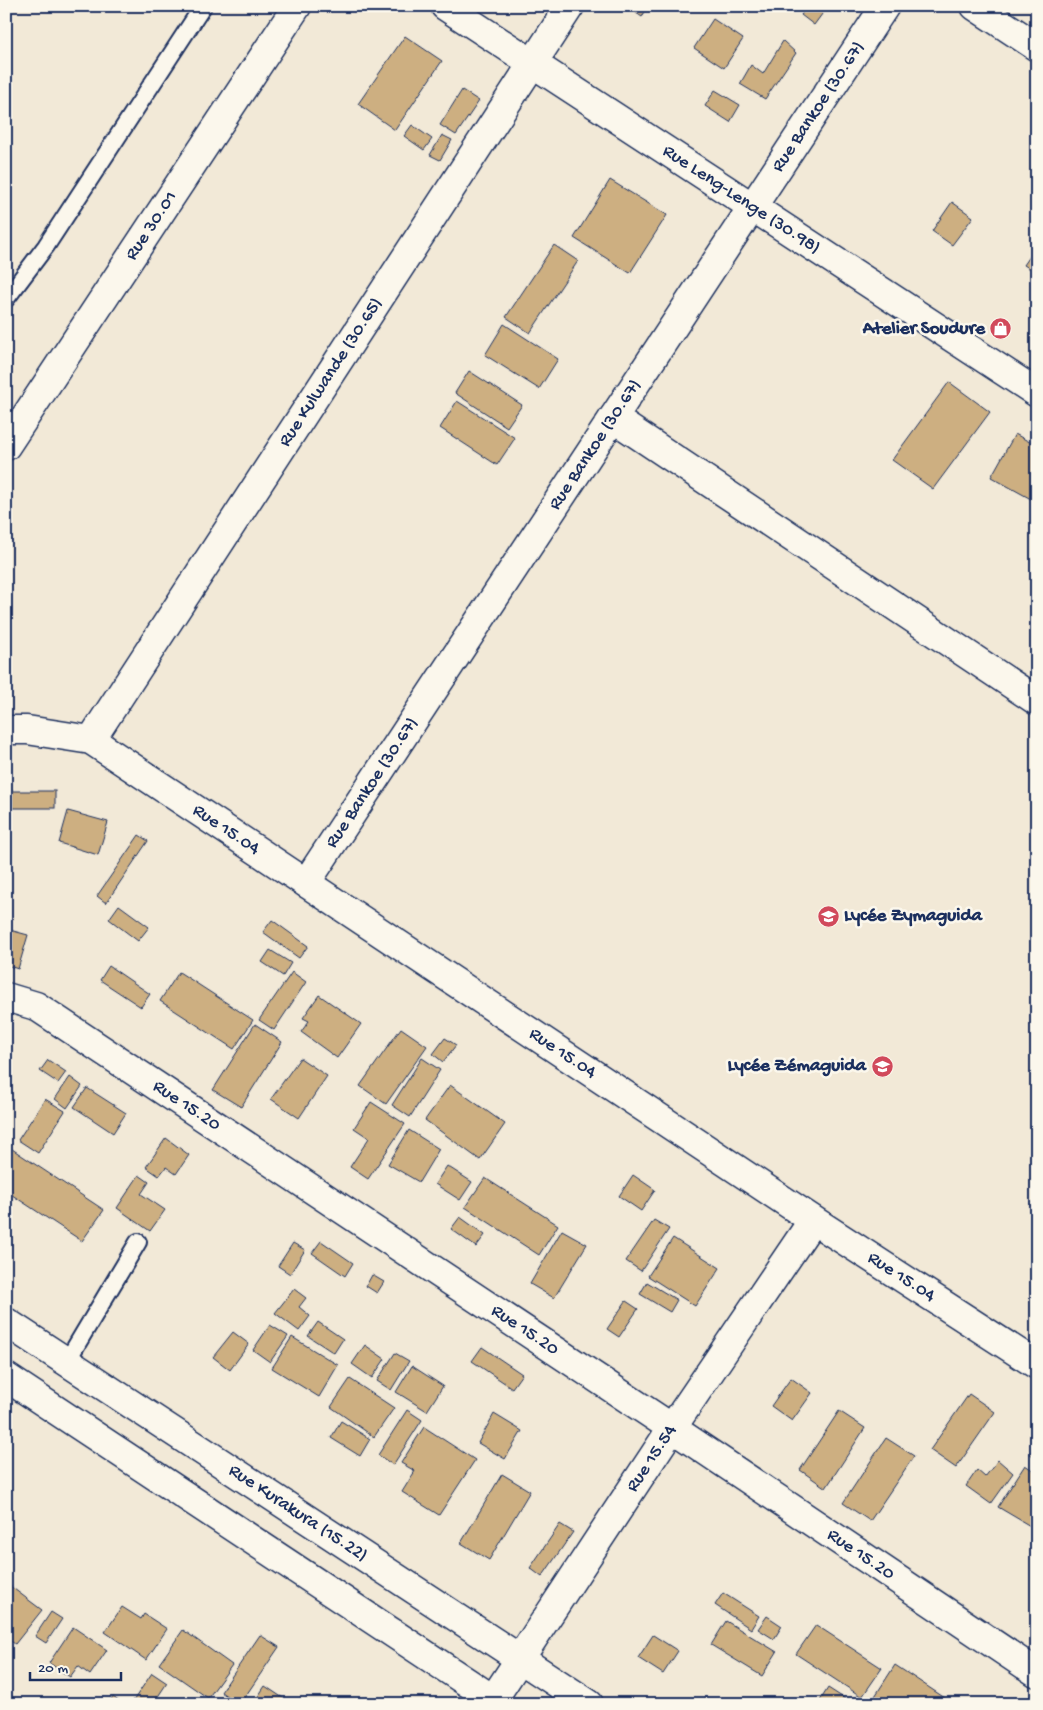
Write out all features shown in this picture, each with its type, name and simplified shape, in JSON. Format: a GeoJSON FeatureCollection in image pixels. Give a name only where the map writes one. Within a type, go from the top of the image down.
{"type":"FeatureCollection","features":[{"type":"Feature","properties":{"kind":"street","name":"Rue 30.01"},"geometry":{"type":"LineString","coordinates":[[6,446],[297,6]]}},
{"type":"Feature","properties":{"kind":"street","name":"Rue Leng-Lenge (30.98)"},"geometry":{"type":"LineString","coordinates":[[444,6],[1037,393]]}},
{"type":"Feature","properties":{"kind":"street","name":"Rue Kulwande (30.65)"},"geometry":{"type":"LineString","coordinates":[[91,740],[570,6]]}},
{"type":"Feature","properties":{"kind":"street","name":"Rue Bankoe (30.67)"},"geometry":{"type":"LineString","coordinates":[[306,883],[885,6]]}},
{"type":"Feature","properties":{"kind":"street"},"geometry":{"type":"LineString","coordinates":[[975,6],[1037,46]]}},
{"type":"Feature","properties":{"kind":"street"},"geometry":{"type":"LineString","coordinates":[[613,418],[1037,701]]}},
{"type":"Feature","properties":{"kind":"street"},"geometry":{"type":"LineString","coordinates":[[6,730],[27,730],[91,740]]}},
{"type":"Feature","properties":{"kind":"street","name":"Rue 15.04"},"geometry":{"type":"LineString","coordinates":[[91,740],[813,1220],[1037,1365]]}},
{"type":"Feature","properties":{"kind":"street","name":"Rue 15.20"},"geometry":{"type":"LineString","coordinates":[[6,997],[36,1006],[1037,1673]]}},
{"type":"Feature","properties":{"kind":"street","name":"Rue 15.54"},"geometry":{"type":"LineString","coordinates":[[494,1702],[672,1428],[813,1220]]}},
{"type":"Feature","properties":{"kind":"street","name":"Rue Kurakura (15.22)"},"geometry":{"type":"LineString","coordinates":[[6,1322],[589,1704]]}},
{"type":"Feature","properties":{"kind":"street"},"geometry":{"type":"LineString","coordinates":[[6,1377],[494,1702]]}},
{"type":"Feature","properties":{"kind":"lane"},"geometry":{"type":"LineString","coordinates":[[6,299],[46,246],[203,6]]}},
{"type":"Feature","properties":{"kind":"lane"},"geometry":{"type":"LineString","coordinates":[[67,1361],[138,1242]]}},
{"type":"Feature","properties":{"kind":"building"},"geometry":{"type":"Polygon","coordinates":[[[626,6],[648,6],[642,17],[626,6]]]}},
{"type":"Feature","properties":{"kind":"building"},"geometry":{"type":"Polygon","coordinates":[[[807,6],[828,6],[814,25],[801,15],[807,6]]]}},
{"type":"Feature","properties":{"kind":"building"},"geometry":{"type":"Polygon","coordinates":[[[713,19],[743,39],[724,68],[694,48],[713,19]]]}},
{"type":"Feature","properties":{"kind":"building"},"geometry":{"type":"Polygon","coordinates":[[[405,36],[442,61],[395,130],[358,104],[405,36]]]}},
{"type":"Feature","properties":{"kind":"building"},"geometry":{"type":"Polygon","coordinates":[[[783,41],[796,53],[765,99],[740,84],[751,65],[763,74],[783,41]]]}},
{"type":"Feature","properties":{"kind":"building"},"geometry":{"type":"Polygon","coordinates":[[[462,90],[479,101],[456,135],[440,125],[462,90]]]}},
{"type":"Feature","properties":{"kind":"building"},"geometry":{"type":"Polygon","coordinates":[[[715,90],[740,105],[730,122],[705,106],[715,90]]]}},
{"type":"Feature","properties":{"kind":"building"},"geometry":{"type":"Polygon","coordinates":[[[412,125],[432,139],[424,150],[404,136],[412,125]]]}},
{"type":"Feature","properties":{"kind":"building"},"geometry":{"type":"Polygon","coordinates":[[[442,135],[452,140],[440,160],[430,155],[442,135]]]}},
{"type":"Feature","properties":{"kind":"building"},"geometry":{"type":"Polygon","coordinates":[[[610,180],[667,215],[630,273],[574,238],[610,180]]]}},
{"type":"Feature","properties":{"kind":"building"},"geometry":{"type":"Polygon","coordinates":[[[952,202],[973,217],[952,245],[932,231],[952,202]]]}},
{"type":"Feature","properties":{"kind":"building"},"geometry":{"type":"Polygon","coordinates":[[[554,245],[578,261],[530,333],[506,317],[554,245]]]}},
{"type":"Feature","properties":{"kind":"building"},"geometry":{"type":"Polygon","coordinates":[[[1037,246],[1037,273],[1024,265],[1037,246]]]}},
{"type":"Feature","properties":{"kind":"building"},"geometry":{"type":"Polygon","coordinates":[[[504,324],[558,359],[539,389],[485,355],[504,324]]]}},
{"type":"Feature","properties":{"kind":"building"},"geometry":{"type":"Polygon","coordinates":[[[469,371],[522,405],[507,427],[455,393],[469,371]]]}},
{"type":"Feature","properties":{"kind":"building"},"geometry":{"type":"Polygon","coordinates":[[[949,382],[990,412],[933,489],[892,460],[949,382]]]}},
{"type":"Feature","properties":{"kind":"building"},"geometry":{"type":"Polygon","coordinates":[[[457,401],[515,438],[497,465],[440,428],[457,401]]]}},
{"type":"Feature","properties":{"kind":"building"},"geometry":{"type":"Polygon","coordinates":[[[1015,434],[1037,446],[1037,489],[1031,499],[991,477],[1015,434]]]}},
{"type":"Feature","properties":{"kind":"building"},"geometry":{"type":"Polygon","coordinates":[[[6,791],[55,791],[55,808],[6,808],[6,791]]]}},
{"type":"Feature","properties":{"kind":"building"},"geometry":{"type":"Polygon","coordinates":[[[68,811],[108,822],[98,855],[59,843],[68,811]]]}},
{"type":"Feature","properties":{"kind":"building"},"geometry":{"type":"Polygon","coordinates":[[[139,835],[148,841],[106,903],[97,896],[139,835]]]}},
{"type":"Feature","properties":{"kind":"building"},"geometry":{"type":"Polygon","coordinates":[[[119,905],[149,927],[138,941],[109,919],[119,905]]]}},
{"type":"Feature","properties":{"kind":"building"},"geometry":{"type":"Polygon","coordinates":[[[272,920],[308,946],[299,958],[263,932],[272,920]]]}},
{"type":"Feature","properties":{"kind":"building"},"geometry":{"type":"Polygon","coordinates":[[[6,929],[28,935],[18,969],[6,965],[6,929]]]}},
{"type":"Feature","properties":{"kind":"building"},"geometry":{"type":"Polygon","coordinates":[[[270,950],[291,963],[283,976],[262,962],[270,950]]]}},
{"type":"Feature","properties":{"kind":"building"},"geometry":{"type":"Polygon","coordinates":[[[109,966],[150,994],[141,1007],[100,980],[109,966]]]}},
{"type":"Feature","properties":{"kind":"building"},"geometry":{"type":"Polygon","coordinates":[[[179,972],[253,1020],[234,1049],[160,1001],[179,972]]]}},
{"type":"Feature","properties":{"kind":"building"},"geometry":{"type":"Polygon","coordinates":[[[292,972],[306,982],[274,1030],[259,1020],[292,972]]]}},
{"type":"Feature","properties":{"kind":"building"},"geometry":{"type":"Polygon","coordinates":[[[319,995],[361,1024],[337,1058],[301,1032],[309,1021],[303,1018],[319,995]]]}},
{"type":"Feature","properties":{"kind":"building"},"geometry":{"type":"Polygon","coordinates":[[[255,1024],[282,1042],[241,1107],[213,1090],[255,1024]]]}},
{"type":"Feature","properties":{"kind":"building"},"geometry":{"type":"Polygon","coordinates":[[[401,1028],[427,1046],[386,1104],[360,1086],[401,1028]]]}},
{"type":"Feature","properties":{"kind":"building"},"geometry":{"type":"Polygon","coordinates":[[[445,1038],[456,1045],[443,1062],[433,1054],[445,1038]]]}},
{"type":"Feature","properties":{"kind":"building"},"geometry":{"type":"Polygon","coordinates":[[[300,1058],[327,1076],[299,1118],[271,1099],[300,1058]]]}},
{"type":"Feature","properties":{"kind":"building"},"geometry":{"type":"Polygon","coordinates":[[[422,1058],[440,1070],[410,1117],[392,1105],[422,1058]]]}},
{"type":"Feature","properties":{"kind":"building"},"geometry":{"type":"Polygon","coordinates":[[[48,1060],[66,1072],[58,1083],[40,1071],[48,1060]]]}},
{"type":"Feature","properties":{"kind":"building"},"geometry":{"type":"Polygon","coordinates":[[[70,1077],[82,1086],[67,1108],[55,1099],[70,1077]]]}},
{"type":"Feature","properties":{"kind":"building"},"geometry":{"type":"Polygon","coordinates":[[[450,1085],[505,1124],[480,1160],[425,1120],[450,1085]]]}},
{"type":"Feature","properties":{"kind":"building"},"geometry":{"type":"Polygon","coordinates":[[[87,1088],[126,1113],[113,1133],[74,1107],[87,1088]]]}},
{"type":"Feature","properties":{"kind":"building"},"geometry":{"type":"Polygon","coordinates":[[[45,1099],[65,1111],[38,1153],[18,1140],[45,1099]]]}},
{"type":"Feature","properties":{"kind":"building"},"geometry":{"type":"Polygon","coordinates":[[[371,1102],[405,1124],[368,1179],[350,1167],[369,1138],[354,1128],[371,1102]]]}},
{"type":"Feature","properties":{"kind":"building"},"geometry":{"type":"Polygon","coordinates":[[[409,1130],[439,1149],[419,1182],[388,1164],[409,1130]]]}},
{"type":"Feature","properties":{"kind":"building"},"geometry":{"type":"Polygon","coordinates":[[[166,1138],[189,1155],[176,1174],[166,1167],[159,1176],[146,1167],[166,1138]]]}},
{"type":"Feature","properties":{"kind":"building"},"geometry":{"type":"Polygon","coordinates":[[[6,1145],[104,1210],[82,1241],[6,1191],[6,1145]]]}},
{"type":"Feature","properties":{"kind":"building"},"geometry":{"type":"Polygon","coordinates":[[[447,1166],[472,1182],[460,1200],[435,1184],[447,1166]]]}},
{"type":"Feature","properties":{"kind":"building"},"geometry":{"type":"Polygon","coordinates":[[[139,1175],[149,1182],[141,1194],[165,1210],[150,1231],[117,1208],[139,1175]]]}},
{"type":"Feature","properties":{"kind":"building"},"geometry":{"type":"Polygon","coordinates":[[[633,1175],[655,1190],[641,1211],[619,1196],[633,1175]]]}},
{"type":"Feature","properties":{"kind":"building"},"geometry":{"type":"Polygon","coordinates":[[[485,1178],[558,1225],[539,1255],[465,1207],[485,1178]]]}},
{"type":"Feature","properties":{"kind":"building"},"geometry":{"type":"Polygon","coordinates":[[[460,1217],[485,1235],[476,1247],[451,1229],[460,1217]]]}},
{"type":"Feature","properties":{"kind":"building"},"geometry":{"type":"Polygon","coordinates":[[[654,1220],[669,1229],[641,1271],[626,1261],[654,1220]]]}},
{"type":"Feature","properties":{"kind":"building"},"geometry":{"type":"Polygon","coordinates":[[[562,1230],[587,1244],[554,1298],[530,1284],[562,1230]]]}},
{"type":"Feature","properties":{"kind":"building"},"geometry":{"type":"Polygon","coordinates":[[[673,1238],[720,1268],[695,1306],[648,1276],[673,1238]]]}},
{"type":"Feature","properties":{"kind":"building"},"geometry":{"type":"Polygon","coordinates":[[[321,1241],[353,1263],[345,1276],[312,1253],[321,1241]]]}},
{"type":"Feature","properties":{"kind":"building"},"geometry":{"type":"Polygon","coordinates":[[[293,1243],[305,1250],[290,1274],[278,1266],[293,1243]]]}},
{"type":"Feature","properties":{"kind":"building"},"geometry":{"type":"Polygon","coordinates":[[[372,1275],[384,1282],[377,1293],[366,1286],[372,1275]]]}},
{"type":"Feature","properties":{"kind":"building"},"geometry":{"type":"Polygon","coordinates":[[[647,1282],[677,1300],[670,1312],[640,1294],[647,1282]]]}},
{"type":"Feature","properties":{"kind":"building"},"geometry":{"type":"Polygon","coordinates":[[[294,1289],[306,1298],[299,1307],[310,1316],[299,1331],[275,1313],[294,1289]]]}},
{"type":"Feature","properties":{"kind":"building"},"geometry":{"type":"Polygon","coordinates":[[[626,1301],[638,1309],[619,1337],[607,1329],[626,1301]]]}},
{"type":"Feature","properties":{"kind":"building"},"geometry":{"type":"Polygon","coordinates":[[[318,1322],[343,1339],[334,1353],[308,1336],[318,1322]]]}},
{"type":"Feature","properties":{"kind":"building"},"geometry":{"type":"Polygon","coordinates":[[[270,1325],[288,1336],[270,1362],[253,1350],[270,1325]]]}},
{"type":"Feature","properties":{"kind":"building"},"geometry":{"type":"Polygon","coordinates":[[[233,1332],[249,1344],[230,1370],[213,1357],[233,1332]]]}},
{"type":"Feature","properties":{"kind":"building"},"geometry":{"type":"Polygon","coordinates":[[[292,1337],[338,1365],[319,1397],[272,1368],[292,1337]]]}},
{"type":"Feature","properties":{"kind":"building"},"geometry":{"type":"Polygon","coordinates":[[[365,1345],[385,1359],[372,1378],[352,1364],[365,1345]]]}},
{"type":"Feature","properties":{"kind":"building"},"geometry":{"type":"Polygon","coordinates":[[[482,1347],[522,1374],[512,1388],[472,1361],[482,1347]]]}},
{"type":"Feature","properties":{"kind":"building"},"geometry":{"type":"Polygon","coordinates":[[[395,1353],[409,1361],[391,1390],[377,1381],[395,1353]]]}},
{"type":"Feature","properties":{"kind":"building"},"geometry":{"type":"Polygon","coordinates":[[[412,1366],[443,1386],[427,1411],[396,1392],[412,1366]]]}},
{"type":"Feature","properties":{"kind":"building"},"geometry":{"type":"Polygon","coordinates":[[[791,1378],[812,1393],[792,1421],[771,1406],[791,1378]]]}},
{"type":"Feature","properties":{"kind":"building"},"geometry":{"type":"Polygon","coordinates":[[[350,1379],[394,1408],[374,1437],[331,1407],[350,1379]]]}},
{"type":"Feature","properties":{"kind":"building"},"geometry":{"type":"Polygon","coordinates":[[[969,1394],[995,1412],[956,1468],[930,1450],[969,1394]]]}},
{"type":"Feature","properties":{"kind":"building"},"geometry":{"type":"Polygon","coordinates":[[[407,1410],[422,1420],[393,1465],[378,1455],[407,1410]]]}},
{"type":"Feature","properties":{"kind":"building"},"geometry":{"type":"Polygon","coordinates":[[[839,1411],[865,1428],[826,1488],[800,1470],[839,1411]]]}},
{"type":"Feature","properties":{"kind":"building"},"geometry":{"type":"Polygon","coordinates":[[[494,1414],[522,1431],[505,1459],[478,1443],[494,1414]]]}},
{"type":"Feature","properties":{"kind":"building"},"geometry":{"type":"Polygon","coordinates":[[[341,1421],[370,1439],[360,1456],[331,1438],[341,1421]]]}},
{"type":"Feature","properties":{"kind":"building"},"geometry":{"type":"Polygon","coordinates":[[[424,1427],[475,1460],[439,1515],[402,1492],[415,1471],[401,1463],[424,1427]]]}},
{"type":"Feature","properties":{"kind":"building"},"geometry":{"type":"Polygon","coordinates":[[[886,1438],[914,1456],[870,1521],[843,1503],[886,1438]]]}},
{"type":"Feature","properties":{"kind":"building"},"geometry":{"type":"Polygon","coordinates":[[[1037,1444],[1037,1458],[1030,1454],[1037,1444]]]}},
{"type":"Feature","properties":{"kind":"building"},"geometry":{"type":"Polygon","coordinates":[[[998,1460],[1013,1473],[991,1504],[966,1486],[977,1470],[985,1477],[998,1460]]]}},
{"type":"Feature","properties":{"kind":"building"},"geometry":{"type":"Polygon","coordinates":[[[1025,1465],[1037,1473],[1037,1530],[998,1507],[1025,1465]]]}},
{"type":"Feature","properties":{"kind":"building"},"geometry":{"type":"Polygon","coordinates":[[[502,1474],[530,1491],[489,1560],[461,1543],[502,1474]]]}},
{"type":"Feature","properties":{"kind":"building"},"geometry":{"type":"Polygon","coordinates":[[[560,1524],[573,1532],[542,1577],[530,1568],[560,1524]]]}},
{"type":"Feature","properties":{"kind":"building"},"geometry":{"type":"Polygon","coordinates":[[[6,1583],[42,1610],[15,1644],[6,1638],[6,1583]]]}},
{"type":"Feature","properties":{"kind":"building"},"geometry":{"type":"Polygon","coordinates":[[[723,1593],[759,1616],[751,1629],[715,1605],[723,1593]]]}},
{"type":"Feature","properties":{"kind":"building"},"geometry":{"type":"Polygon","coordinates":[[[122,1607],[141,1619],[144,1614],[167,1629],[146,1660],[105,1632],[122,1607]]]}},
{"type":"Feature","properties":{"kind":"building"},"geometry":{"type":"Polygon","coordinates":[[[51,1612],[62,1619],[46,1643],[35,1636],[51,1612]]]}},
{"type":"Feature","properties":{"kind":"building"},"geometry":{"type":"Polygon","coordinates":[[[767,1616],[782,1626],[774,1639],[758,1629],[767,1616]]]}},
{"type":"Feature","properties":{"kind":"building"},"geometry":{"type":"Polygon","coordinates":[[[726,1621],[777,1652],[762,1676],[711,1645],[726,1621]]]}},
{"type":"Feature","properties":{"kind":"building"},"geometry":{"type":"Polygon","coordinates":[[[816,1625],[882,1668],[862,1697],[796,1654],[816,1625]]]}},
{"type":"Feature","properties":{"kind":"building"},"geometry":{"type":"Polygon","coordinates":[[[73,1627],[107,1650],[90,1675],[78,1666],[70,1677],[49,1663],[73,1627]]]}},
{"type":"Feature","properties":{"kind":"building"},"geometry":{"type":"Polygon","coordinates":[[[183,1630],[232,1665],[208,1698],[159,1664],[183,1630]]]}},
{"type":"Feature","properties":{"kind":"building"},"geometry":{"type":"Polygon","coordinates":[[[260,1635],[279,1647],[240,1704],[238,1704],[221,1692],[260,1635]]]}},
{"type":"Feature","properties":{"kind":"building"},"geometry":{"type":"Polygon","coordinates":[[[653,1635],[678,1651],[663,1674],[638,1658],[653,1635]]]}},
{"type":"Feature","properties":{"kind":"building"},"geometry":{"type":"Polygon","coordinates":[[[895,1665],[954,1704],[870,1704],[895,1665]]]}},
{"type":"Feature","properties":{"kind":"building"},"geometry":{"type":"Polygon","coordinates":[[[152,1673],[167,1683],[153,1704],[131,1704],[152,1673]]]}},
{"type":"Feature","properties":{"kind":"building"},"geometry":{"type":"Polygon","coordinates":[[[265,1686],[292,1704],[253,1704],[265,1686]]]}},
{"type":"Feature","properties":{"kind":"building"},"geometry":{"type":"Polygon","coordinates":[[[828,1688],[853,1704],[818,1704],[828,1688]]]}},
{"type":"Feature","properties":{"kind":"building"},"geometry":{"type":"Polygon","coordinates":[[[113,1697],[123,1704],[108,1704],[113,1697]]]}},
{"type":"Feature","properties":{"kind":"place","name":"Atelier Soudure"},"geometry":{"type":"Point","coordinates":[1001,329]}},
{"type":"Feature","properties":{"kind":"place","name":"Lycée Zymaguida"},"geometry":{"type":"Point","coordinates":[828,916]}},
{"type":"Feature","properties":{"kind":"place","name":"Lycée Zémaguida"},"geometry":{"type":"Point","coordinates":[882,1066]}}]}
